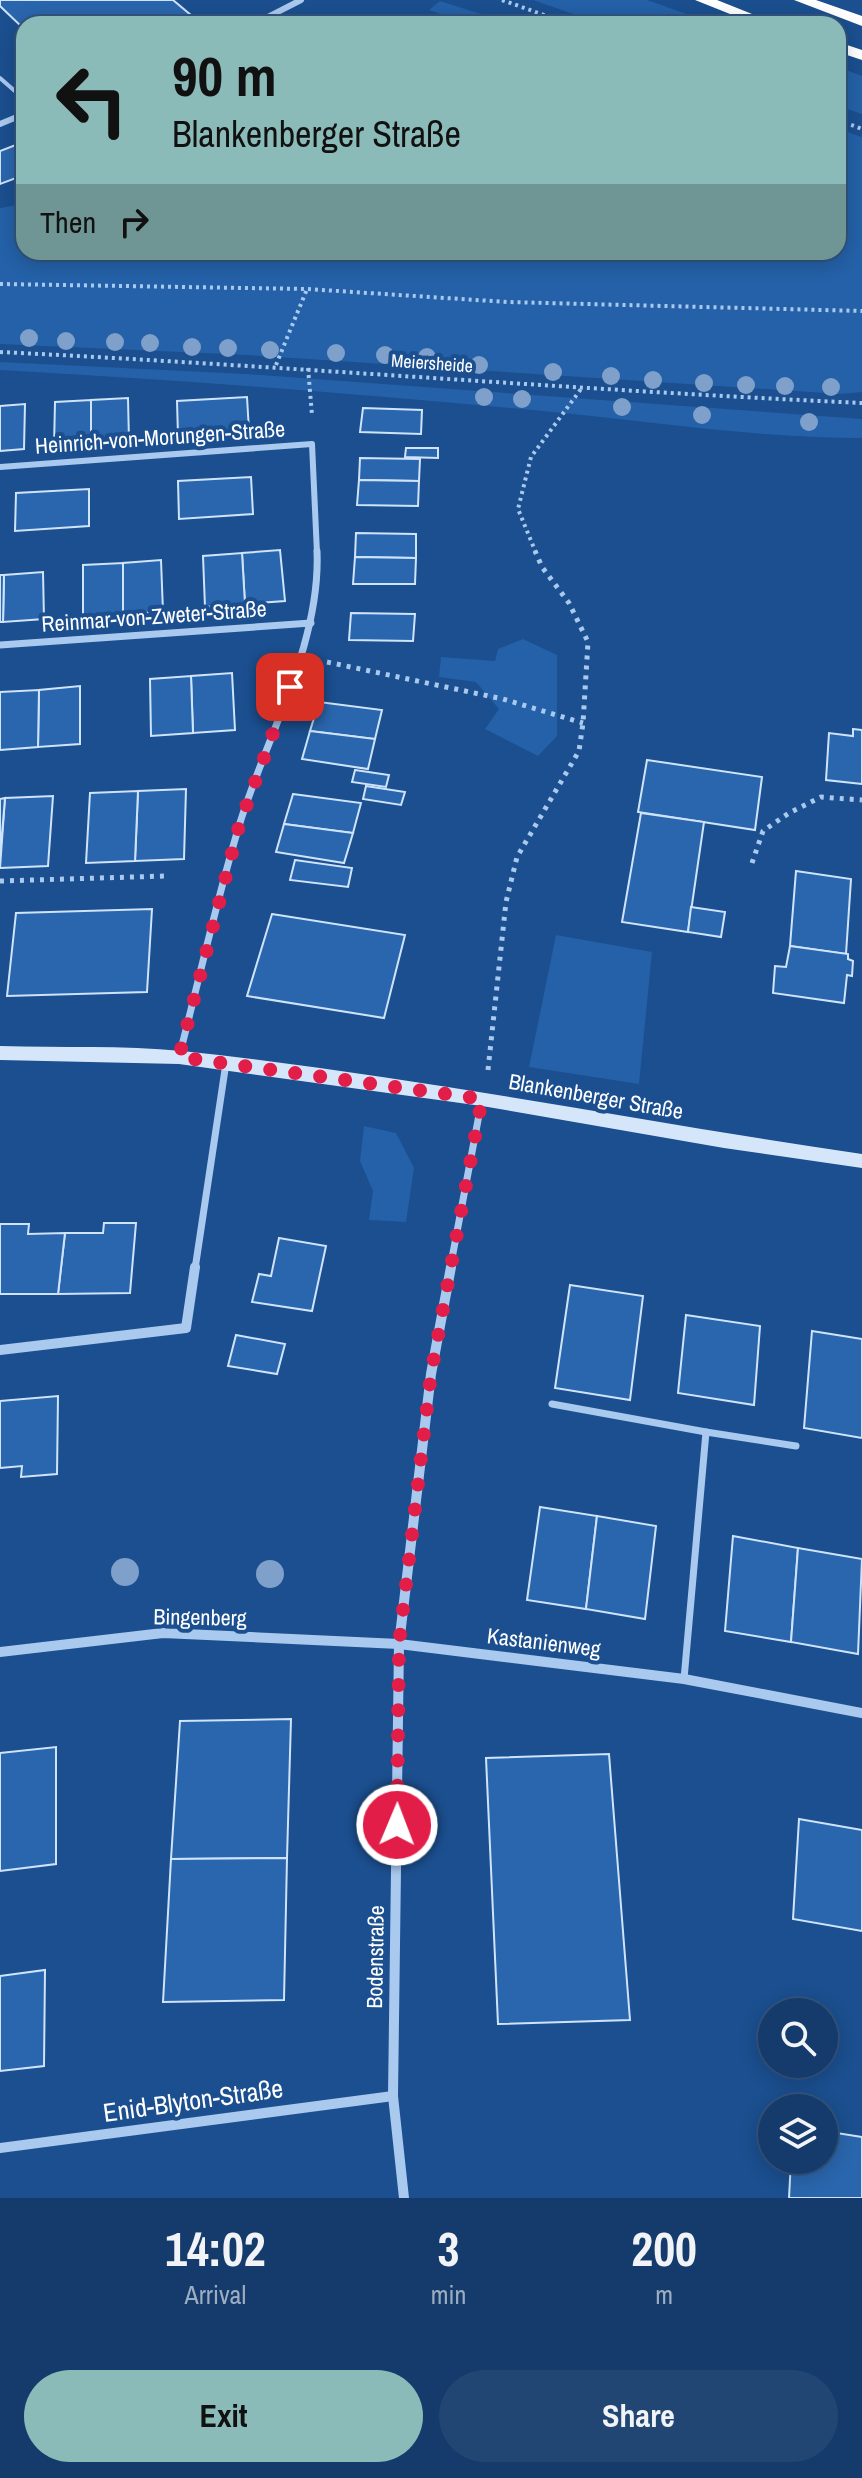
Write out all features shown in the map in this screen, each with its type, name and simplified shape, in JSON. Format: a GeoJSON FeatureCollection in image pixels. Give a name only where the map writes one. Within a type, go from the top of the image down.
{"type":"FeatureCollection","features":[{"type":"Feature","properties":{"kind":"highway"},"geometry":{"type":"LineString","coordinates":[[703,0],[747,16]]}},
{"type":"Feature","properties":{"kind":"highway"},"geometry":{"type":"LineString","coordinates":[[802,0],[862,21]]}},
{"type":"Feature","properties":{"kind":"street"},"geometry":{"type":"LineString","coordinates":[[270,16],[301,0]]}},
{"type":"Feature","properties":{"kind":"street","name":"Heinrich-von-Morungen-Straße"},"geometry":{"type":"LineString","coordinates":[[0,467],[312,444],[318,583],[311,623],[239,826],[179,1057]]}},
{"type":"Feature","properties":{"kind":"street","name":"Reinmar-von-Zweter-Straße"},"geometry":{"type":"LineString","coordinates":[[0,645],[311,623]]}},
{"type":"Feature","properties":{"kind":"street","name":"Blankenberger Straße"},"geometry":{"type":"LineString","coordinates":[[0,1053],[179,1057],[482,1099],[724,1141],[862,1161]]}},
{"type":"Feature","properties":{"kind":"street"},"geometry":{"type":"LineString","coordinates":[[0,1350],[186,1328],[226,1063]]}},
{"type":"Feature","properties":{"kind":"street","name":"Bodenstraße"},"geometry":{"type":"LineString","coordinates":[[404,2198],[393,2096],[399,1644],[431,1374],[482,1099]]}},
{"type":"Feature","properties":{"kind":"street","name":"Bingenberg"},"geometry":{"type":"LineString","coordinates":[[0,1652],[163,1633],[399,1644]]}},
{"type":"Feature","properties":{"kind":"street","name":"Kastanienweg"},"geometry":{"type":"LineString","coordinates":[[399,1644],[684,1679],[862,1713]]}},
{"type":"Feature","properties":{"kind":"street","name":"Enid-Blyton-Straße"},"geometry":{"type":"LineString","coordinates":[[0,2148],[393,2096]]}},
{"type":"Feature","properties":{"kind":"lane"},"geometry":{"type":"LineString","coordinates":[[0,78],[16,92]]}},
{"type":"Feature","properties":{"kind":"lane"},"geometry":{"type":"LineString","coordinates":[[552,1404],[796,1446]]}},
{"type":"Feature","properties":{"kind":"lane"},"geometry":{"type":"LineString","coordinates":[[684,1679],[706,1432]]}},
{"type":"Feature","properties":{"kind":"path"},"geometry":{"type":"LineString","coordinates":[[502,0],[547,16]]}},
{"type":"Feature","properties":{"kind":"path"},"geometry":{"type":"LineString","coordinates":[[0,284],[307,289],[507,302],[862,311]]}},
{"type":"Feature","properties":{"kind":"path"},"geometry":{"type":"LineString","coordinates":[[276,365],[307,289]]}},
{"type":"Feature","properties":{"kind":"path","name":"Meiersheide"},"geometry":{"type":"LineString","coordinates":[[0,352],[276,365],[581,389],[862,403]]}},
{"type":"Feature","properties":{"kind":"path","name":"Heinrich-von-Morungen-Straße"},"geometry":{"type":"LineString","coordinates":[[308,368],[311,410]]}},
{"type":"Feature","properties":{"kind":"path"},"geometry":{"type":"LineString","coordinates":[[482,1099],[490,1061],[506,902],[517,857],[579,751],[583,723],[588,642],[569,603],[542,567],[518,509],[531,457],[581,389]]}},
{"type":"Feature","properties":{"kind":"path"},"geometry":{"type":"LineString","coordinates":[[300,659],[503,699],[583,723]]}},
{"type":"Feature","properties":{"kind":"path"},"geometry":{"type":"LineString","coordinates":[[752,863],[763,831],[789,813],[821,797],[862,800]]}},
{"type":"Feature","properties":{"kind":"path"},"geometry":{"type":"LineString","coordinates":[[0,881],[166,876]]}},
{"type":"Feature","properties":{"kind":"shaded area"},"geometry":{"type":"Polygon","coordinates":[[[533,0],[647,0],[692,16],[579,16],[533,0]]]}},
{"type":"Feature","properties":{"kind":"shaded area"},"geometry":{"type":"Polygon","coordinates":[[[440,1],[487,16],[446,16],[429,10],[440,1]]]}},
{"type":"Feature","properties":{"kind":"shaded area"},"geometry":{"type":"Polygon","coordinates":[[[846,70],[862,76],[862,114],[846,109],[846,70]]]}},
{"type":"Feature","properties":{"kind":"shaded area"},"geometry":{"type":"Polygon","coordinates":[[[846,132],[862,137],[862,392],[840,394],[248,355],[0,344],[0,208],[16,205],[16,260],[846,260],[846,132]]]}},
{"type":"Feature","properties":{"kind":"shaded area"},"geometry":{"type":"Polygon","coordinates":[[[0,362],[246,374],[862,419],[862,438],[742,432],[339,393],[0,370],[0,362]]]}},
{"type":"Feature","properties":{"kind":"shaded area"},"geometry":{"type":"Polygon","coordinates":[[[523,639],[557,655],[557,736],[538,756],[485,729],[499,709],[476,682],[439,677],[441,657],[495,661],[498,649],[523,639]]]}},
{"type":"Feature","properties":{"kind":"shaded area"},"geometry":{"type":"Polygon","coordinates":[[[556,935],[652,952],[639,1084],[529,1067],[556,935]]]}},
{"type":"Feature","properties":{"kind":"shaded area"},"geometry":{"type":"Polygon","coordinates":[[[364,1126],[396,1133],[414,1168],[406,1222],[369,1220],[373,1191],[360,1161],[364,1126]]]}},
{"type":"Feature","properties":{"kind":"building"},"geometry":{"type":"Polygon","coordinates":[[[0,0],[173,0],[192,16],[16,16],[16,21],[0,6],[0,0]]]}},
{"type":"Feature","properties":{"kind":"building"},"geometry":{"type":"Polygon","coordinates":[[[16,145],[16,178],[0,184],[0,151],[16,145]]]}},
{"type":"Feature","properties":{"kind":"building"},"geometry":{"type":"Polygon","coordinates":[[[247,397],[249,431],[178,436],[177,401],[247,397]]]}},
{"type":"Feature","properties":{"kind":"building"},"geometry":{"type":"Polygon","coordinates":[[[128,398],[129,442],[91,445],[91,400],[128,398]]]}},
{"type":"Feature","properties":{"kind":"building"},"geometry":{"type":"Polygon","coordinates":[[[91,400],[91,445],[54,447],[55,402],[91,400]]]}},
{"type":"Feature","properties":{"kind":"building"},"geometry":{"type":"Polygon","coordinates":[[[25,404],[24,449],[0,451],[0,406],[25,404]]]}},
{"type":"Feature","properties":{"kind":"building"},"geometry":{"type":"Polygon","coordinates":[[[363,408],[422,410],[421,434],[360,432],[363,408]]]}},
{"type":"Feature","properties":{"kind":"building"},"geometry":{"type":"Polygon","coordinates":[[[406,448],[438,448],[438,458],[405,457],[406,448]]]}},
{"type":"Feature","properties":{"kind":"building"},"geometry":{"type":"Polygon","coordinates":[[[360,458],[420,459],[419,481],[359,480],[360,458]]]}},
{"type":"Feature","properties":{"kind":"building"},"geometry":{"type":"Polygon","coordinates":[[[251,477],[253,514],[179,519],[178,481],[251,477]]]}},
{"type":"Feature","properties":{"kind":"building"},"geometry":{"type":"Polygon","coordinates":[[[359,480],[419,481],[418,506],[357,505],[359,480]]]}},
{"type":"Feature","properties":{"kind":"building"},"geometry":{"type":"Polygon","coordinates":[[[89,489],[89,526],[15,531],[16,493],[89,489]]]}},
{"type":"Feature","properties":{"kind":"building"},"geometry":{"type":"Polygon","coordinates":[[[356,533],[416,534],[416,558],[355,557],[356,533]]]}},
{"type":"Feature","properties":{"kind":"building"},"geometry":{"type":"Polygon","coordinates":[[[280,550],[285,601],[245,604],[242,553],[280,550]]]}},
{"type":"Feature","properties":{"kind":"building"},"geometry":{"type":"Polygon","coordinates":[[[242,553],[245,604],[205,607],[203,556],[242,553]]]}},
{"type":"Feature","properties":{"kind":"building"},"geometry":{"type":"Polygon","coordinates":[[[355,557],[416,558],[415,584],[353,584],[355,557]]]}},
{"type":"Feature","properties":{"kind":"building"},"geometry":{"type":"Polygon","coordinates":[[[161,560],[163,612],[123,614],[123,563],[161,560]]]}},
{"type":"Feature","properties":{"kind":"building"},"geometry":{"type":"Polygon","coordinates":[[[123,563],[123,614],[83,617],[83,565],[123,563]]]}},
{"type":"Feature","properties":{"kind":"building"},"geometry":{"type":"Polygon","coordinates":[[[43,572],[44,619],[3,622],[4,575],[43,572]]]}},
{"type":"Feature","properties":{"kind":"building"},"geometry":{"type":"Polygon","coordinates":[[[0,575],[4,575],[3,622],[0,622],[0,575]]]}},
{"type":"Feature","properties":{"kind":"building"},"geometry":{"type":"Polygon","coordinates":[[[351,613],[415,614],[413,641],[349,640],[351,613]]]}},
{"type":"Feature","properties":{"kind":"building"},"geometry":{"type":"Polygon","coordinates":[[[232,673],[235,730],[193,733],[191,676],[232,673]]]}},
{"type":"Feature","properties":{"kind":"building"},"geometry":{"type":"Polygon","coordinates":[[[191,676],[193,733],[151,736],[150,679],[191,676]]]}},
{"type":"Feature","properties":{"kind":"building"},"geometry":{"type":"Polygon","coordinates":[[[80,686],[80,744],[38,747],[39,690],[80,686]]]}},
{"type":"Feature","properties":{"kind":"building"},"geometry":{"type":"Polygon","coordinates":[[[39,690],[38,747],[0,750],[0,692],[39,690]]]}},
{"type":"Feature","properties":{"kind":"building"},"geometry":{"type":"Polygon","coordinates":[[[319,702],[382,710],[375,739],[310,731],[319,702]]]}},
{"type":"Feature","properties":{"kind":"building"},"geometry":{"type":"Polygon","coordinates":[[[853,729],[862,730],[862,784],[826,780],[829,733],[853,736],[853,729]]]}},
{"type":"Feature","properties":{"kind":"building"},"geometry":{"type":"Polygon","coordinates":[[[310,731],[375,739],[368,769],[302,759],[310,731]]]}},
{"type":"Feature","properties":{"kind":"building"},"geometry":{"type":"Polygon","coordinates":[[[647,760],[762,777],[755,830],[638,812],[647,760]]]}},
{"type":"Feature","properties":{"kind":"building"},"geometry":{"type":"Polygon","coordinates":[[[355,770],[389,775],[386,787],[352,782],[355,770]]]}},
{"type":"Feature","properties":{"kind":"building"},"geometry":{"type":"Polygon","coordinates":[[[366,786],[405,792],[401,805],[363,799],[366,786]]]}},
{"type":"Feature","properties":{"kind":"building"},"geometry":{"type":"Polygon","coordinates":[[[186,789],[184,859],[135,861],[138,791],[186,789]]]}},
{"type":"Feature","properties":{"kind":"building"},"geometry":{"type":"Polygon","coordinates":[[[138,791],[135,861],[86,863],[90,793],[138,791]]]}},
{"type":"Feature","properties":{"kind":"building"},"geometry":{"type":"Polygon","coordinates":[[[293,794],[361,803],[353,833],[284,824],[293,794]]]}},
{"type":"Feature","properties":{"kind":"building"},"geometry":{"type":"Polygon","coordinates":[[[53,796],[48,866],[0,868],[5,798],[53,796]]]}},
{"type":"Feature","properties":{"kind":"building"},"geometry":{"type":"Polygon","coordinates":[[[5,798],[0,857],[0,799],[5,798]]]}},
{"type":"Feature","properties":{"kind":"building"},"geometry":{"type":"Polygon","coordinates":[[[641,813],[704,822],[688,932],[622,922],[641,813]]]}},
{"type":"Feature","properties":{"kind":"building"},"geometry":{"type":"Polygon","coordinates":[[[284,824],[353,833],[344,863],[276,852],[284,824]]]}},
{"type":"Feature","properties":{"kind":"building"},"geometry":{"type":"Polygon","coordinates":[[[295,860],[352,868],[348,887],[290,880],[295,860]]]}},
{"type":"Feature","properties":{"kind":"building"},"geometry":{"type":"Polygon","coordinates":[[[796,871],[851,879],[846,954],[790,946],[796,871]]]}},
{"type":"Feature","properties":{"kind":"building"},"geometry":{"type":"Polygon","coordinates":[[[691,907],[725,912],[721,937],[688,932],[691,907]]]}},
{"type":"Feature","properties":{"kind":"building"},"geometry":{"type":"Polygon","coordinates":[[[152,909],[147,992],[7,996],[16,913],[152,909]]]}},
{"type":"Feature","properties":{"kind":"building"},"geometry":{"type":"Polygon","coordinates":[[[272,914],[405,935],[384,1018],[247,996],[272,914]]]}},
{"type":"Feature","properties":{"kind":"building"},"geometry":{"type":"Polygon","coordinates":[[[790,946],[848,954],[848,959],[853,961],[852,976],[847,975],[844,1003],[773,993],[775,966],[786,967],[790,946]]]}},
{"type":"Feature","properties":{"kind":"building"},"geometry":{"type":"Polygon","coordinates":[[[104,1223],[136,1223],[130,1293],[58,1294],[65,1233],[103,1233],[104,1223]]]}},
{"type":"Feature","properties":{"kind":"building"},"geometry":{"type":"Polygon","coordinates":[[[0,1224],[29,1224],[28,1234],[65,1233],[58,1294],[0,1294],[0,1224]]]}},
{"type":"Feature","properties":{"kind":"building"},"geometry":{"type":"Polygon","coordinates":[[[279,1238],[326,1246],[312,1311],[252,1302],[259,1274],[271,1276],[279,1238]]]}},
{"type":"Feature","properties":{"kind":"building"},"geometry":{"type":"Polygon","coordinates":[[[570,1285],[643,1296],[630,1400],[555,1388],[570,1285]]]}},
{"type":"Feature","properties":{"kind":"building"},"geometry":{"type":"Polygon","coordinates":[[[686,1315],[760,1326],[754,1405],[678,1393],[686,1315]]]}},
{"type":"Feature","properties":{"kind":"building"},"geometry":{"type":"Polygon","coordinates":[[[812,1331],[862,1339],[862,1438],[804,1428],[812,1331]]]}},
{"type":"Feature","properties":{"kind":"building"},"geometry":{"type":"Polygon","coordinates":[[[236,1335],[285,1344],[277,1374],[228,1366],[236,1335]]]}},
{"type":"Feature","properties":{"kind":"building"},"geometry":{"type":"Polygon","coordinates":[[[58,1396],[57,1474],[21,1477],[22,1466],[0,1468],[0,1401],[58,1396]]]}},
{"type":"Feature","properties":{"kind":"building"},"geometry":{"type":"Polygon","coordinates":[[[540,1507],[597,1516],[586,1609],[527,1600],[540,1507]]]}},
{"type":"Feature","properties":{"kind":"building"},"geometry":{"type":"Polygon","coordinates":[[[597,1516],[656,1526],[645,1619],[586,1609],[597,1516]]]}},
{"type":"Feature","properties":{"kind":"building"},"geometry":{"type":"Polygon","coordinates":[[[733,1536],[798,1548],[791,1642],[725,1631],[733,1536]]]}},
{"type":"Feature","properties":{"kind":"building"},"geometry":{"type":"Polygon","coordinates":[[[798,1548],[862,1559],[858,1654],[791,1642],[798,1548]]]}},
{"type":"Feature","properties":{"kind":"building"},"geometry":{"type":"Polygon","coordinates":[[[291,1719],[287,1858],[171,1859],[180,1721],[291,1719]]]}},
{"type":"Feature","properties":{"kind":"building"},"geometry":{"type":"Polygon","coordinates":[[[56,1747],[56,1864],[0,1871],[0,1753],[56,1747]]]}},
{"type":"Feature","properties":{"kind":"building"},"geometry":{"type":"Polygon","coordinates":[[[609,1754],[630,2020],[498,2024],[486,1758],[609,1754]]]}},
{"type":"Feature","properties":{"kind":"building"},"geometry":{"type":"Polygon","coordinates":[[[799,1819],[862,1830],[862,1931],[793,1919],[799,1819]]]}},
{"type":"Feature","properties":{"kind":"building"},"geometry":{"type":"Polygon","coordinates":[[[287,1858],[284,2000],[163,2002],[171,1859],[287,1858]]]}},
{"type":"Feature","properties":{"kind":"building"},"geometry":{"type":"Polygon","coordinates":[[[45,1970],[44,2066],[0,2071],[0,1976],[45,1970]]]}},
{"type":"Feature","properties":{"kind":"building"},"geometry":{"type":"Polygon","coordinates":[[[838,2133],[862,2137],[862,2198],[789,2198],[790,2174],[838,2174],[838,2133]]]}},
{"type":"Feature","properties":{"kind":"route"},"geometry":{"type":"LineString","coordinates":[[290,687],[239,826],[179,1057],[482,1099],[431,1374],[399,1644],[397,1825]]}}]}
